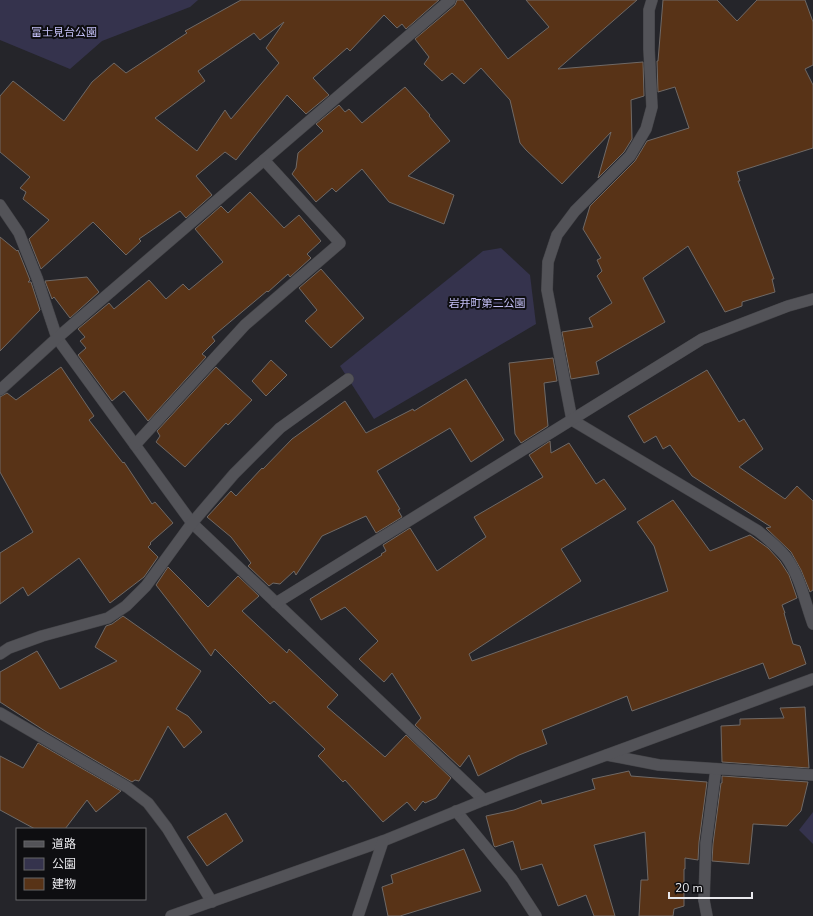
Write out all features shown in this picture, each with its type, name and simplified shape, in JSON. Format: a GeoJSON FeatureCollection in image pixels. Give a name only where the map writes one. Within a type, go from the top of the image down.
{"type":"FeatureCollection","features":[{"type":"Feature","properties":{"kind":"street"},"geometry":{"type":"LineString","coordinates":[[0,390],[57,338],[450,0]]}},
{"type":"Feature","properties":{"kind":"street"},"geometry":{"type":"LineString","coordinates":[[652,0],[649,10],[652,108],[646,128],[630,156],[575,211],[556,235],[548,262],[547,290],[572,420],[758,531],[773,543],[786,557],[798,580],[813,624]]}},
{"type":"Feature","properties":{"kind":"street"},"geometry":{"type":"LineString","coordinates":[[135,445],[245,325],[340,243],[264,160]]}},
{"type":"Feature","properties":{"kind":"street"},"geometry":{"type":"LineString","coordinates":[[0,205],[19,233],[37,278],[57,338],[192,523],[484,800]]}},
{"type":"Feature","properties":{"kind":"street"},"geometry":{"type":"LineString","coordinates":[[276,603],[702,339],[788,306],[813,299]]}},
{"type":"Feature","properties":{"kind":"street"},"geometry":{"type":"LineString","coordinates":[[0,654],[9,648],[42,636],[108,618],[126,606],[146,586],[192,523],[234,474],[280,428],[348,378]]}},
{"type":"Feature","properties":{"kind":"street"},"geometry":{"type":"LineString","coordinates":[[171,916],[383,841],[484,800],[813,679]]}},
{"type":"Feature","properties":{"kind":"street"},"geometry":{"type":"LineString","coordinates":[[0,713],[127,787],[148,803],[167,828],[212,902]]}},
{"type":"Feature","properties":{"kind":"street"},"geometry":{"type":"LineString","coordinates":[[606,755],[659,764],[813,775]]}},
{"type":"Feature","properties":{"kind":"street"},"geometry":{"type":"LineString","coordinates":[[707,916],[704,900],[706,842],[716,768]]}},
{"type":"Feature","properties":{"kind":"street"},"geometry":{"type":"LineString","coordinates":[[456,812],[512,879],[536,916]]}},
{"type":"Feature","properties":{"kind":"street"},"geometry":{"type":"LineString","coordinates":[[358,916],[383,841]]}},
{"type":"Feature","properties":{"kind":"green space","name":"富士見台公園"},"geometry":{"type":"Polygon","coordinates":[[[0,0],[198,0],[190,7],[102,41],[70,69],[0,40],[0,0]]]}},
{"type":"Feature","properties":{"kind":"green space","name":"岩井町第二公園"},"geometry":{"type":"Polygon","coordinates":[[[501,248],[530,275],[536,324],[374,419],[340,366],[483,251],[501,248]]]}},
{"type":"Feature","properties":{"kind":"green space"},"geometry":{"type":"Polygon","coordinates":[[[813,812],[813,844],[799,830],[813,812]]]}},
{"type":"Feature","properties":{"kind":"building"},"geometry":{"type":"Polygon","coordinates":[[[241,0],[439,0],[406,29],[402,24],[397,28],[384,15],[350,51],[347,48],[313,78],[329,95],[306,114],[287,95],[236,160],[225,152],[196,176],[212,195],[186,218],[180,211],[139,239],[141,241],[126,255],[93,222],[41,269],[29,239],[49,220],[23,199],[26,192],[20,188],[30,177],[0,152],[0,96],[13,81],[64,121],[92,82],[114,63],[126,73],[187,33],[185,31],[241,0]],[[284,22],[260,40],[254,33],[198,71],[205,81],[155,118],[197,151],[225,110],[231,119],[279,63],[266,48],[284,22]]]}},
{"type":"Feature","properties":{"kind":"building"},"geometry":{"type":"Polygon","coordinates":[[[457,0],[463,0],[508,59],[549,27],[526,0],[637,0],[558,69],[643,62],[644,96],[631,100],[632,139],[624,152],[598,178],[611,132],[562,184],[520,143],[510,100],[481,68],[464,84],[452,73],[442,81],[424,64],[429,57],[415,39],[455,5],[457,0]]]}},
{"type":"Feature","properties":{"kind":"building"},"geometry":{"type":"Polygon","coordinates":[[[663,0],[717,0],[737,21],[757,0],[805,0],[813,22],[813,65],[805,69],[813,85],[813,148],[737,172],[740,181],[738,181],[774,279],[772,279],[775,292],[742,302],[742,306],[725,312],[688,246],[643,278],[665,322],[596,362],[599,374],[571,379],[562,332],[593,327],[589,318],[612,303],[597,276],[602,271],[597,260],[601,258],[583,229],[590,206],[635,161],[647,141],[689,128],[675,87],[658,92],[657,61],[663,0]]]}},
{"type":"Feature","properties":{"kind":"building"},"geometry":{"type":"Polygon","coordinates":[[[405,87],[430,115],[429,116],[450,141],[408,176],[454,195],[444,224],[389,202],[362,169],[336,192],[332,188],[316,202],[292,174],[296,168],[298,153],[323,131],[316,124],[339,105],[345,112],[349,109],[362,123],[405,87]]]}},
{"type":"Feature","properties":{"kind":"building"},"geometry":{"type":"Polygon","coordinates":[[[250,192],[284,228],[299,215],[321,241],[307,254],[311,258],[290,277],[288,274],[212,337],[215,341],[202,354],[206,357],[148,421],[124,391],[112,401],[78,355],[86,348],[80,341],[85,337],[78,329],[109,303],[114,309],[149,280],[166,299],[183,284],[189,290],[223,262],[195,229],[221,206],[228,213],[250,192]]]}},
{"type":"Feature","properties":{"kind":"building"},"geometry":{"type":"Polygon","coordinates":[[[0,237],[17,251],[18,250],[30,280],[28,282],[31,282],[40,310],[0,351],[0,237]]]}},
{"type":"Feature","properties":{"kind":"building"},"geometry":{"type":"Polygon","coordinates":[[[321,269],[364,318],[331,348],[305,321],[317,310],[299,288],[321,269]]]}},
{"type":"Feature","properties":{"kind":"building"},"geometry":{"type":"Polygon","coordinates":[[[87,277],[99,292],[70,318],[54,297],[52,299],[45,281],[87,277]]]}},
{"type":"Feature","properties":{"kind":"building"},"geometry":{"type":"Polygon","coordinates":[[[553,358],[557,381],[544,383],[548,426],[521,443],[515,434],[509,363],[553,358]]]}},
{"type":"Feature","properties":{"kind":"building"},"geometry":{"type":"Polygon","coordinates":[[[271,360],[287,375],[266,396],[252,381],[271,360]]]}},
{"type":"Feature","properties":{"kind":"building"},"geometry":{"type":"Polygon","coordinates":[[[61,367],[94,416],[89,420],[123,463],[124,462],[152,504],[155,502],[173,523],[150,543],[151,544],[148,547],[158,557],[144,577],[110,603],[79,558],[28,596],[23,587],[0,604],[0,553],[33,532],[0,472],[0,397],[7,393],[16,400],[61,367]]]}},
{"type":"Feature","properties":{"kind":"building"},"geometry":{"type":"Polygon","coordinates":[[[216,367],[252,400],[228,425],[226,423],[185,467],[156,442],[160,436],[157,431],[216,367]]]}},
{"type":"Feature","properties":{"kind":"building"},"geometry":{"type":"Polygon","coordinates":[[[707,370],[739,422],[744,419],[763,449],[739,467],[785,499],[797,486],[813,501],[813,590],[810,592],[801,570],[791,552],[766,528],[771,527],[692,476],[670,445],[663,449],[656,436],[644,443],[628,416],[707,370]]]}},
{"type":"Feature","properties":{"kind":"building"},"geometry":{"type":"Polygon","coordinates":[[[466,379],[504,440],[471,462],[450,428],[377,471],[400,509],[398,510],[402,517],[376,533],[366,516],[322,536],[296,575],[294,571],[280,584],[273,583],[269,586],[248,566],[251,563],[231,537],[207,517],[231,491],[236,496],[292,439],[345,401],[366,433],[413,409],[414,411],[466,379]]]}},
{"type":"Feature","properties":{"kind":"building"},"geometry":{"type":"Polygon","coordinates":[[[550,441],[551,453],[569,443],[596,484],[604,479],[626,509],[561,549],[581,581],[469,654],[472,661],[668,591],[654,546],[637,522],[673,500],[710,551],[750,535],[768,548],[780,561],[789,575],[797,598],[782,605],[784,613],[793,644],[800,646],[806,664],[769,679],[763,663],[632,711],[627,696],[542,730],[547,744],[519,755],[478,776],[469,755],[460,767],[415,725],[421,718],[392,673],[384,682],[359,659],[378,641],[345,607],[321,620],[310,599],[382,555],[381,554],[386,551],[383,545],[410,528],[437,571],[486,537],[474,517],[543,477],[529,455],[550,441]]]}},
{"type":"Feature","properties":{"kind":"building"},"geometry":{"type":"Polygon","coordinates":[[[168,567],[208,607],[238,576],[259,596],[242,611],[287,653],[289,649],[338,695],[327,707],[385,757],[406,735],[451,778],[436,798],[425,803],[423,801],[415,811],[407,802],[383,822],[345,780],[343,782],[318,756],[325,749],[274,701],[270,704],[215,649],[211,656],[156,585],[168,567]]]}},
{"type":"Feature","properties":{"kind":"building"},"geometry":{"type":"Polygon","coordinates":[[[123,616],[201,671],[176,709],[188,716],[202,732],[184,748],[168,726],[139,781],[135,780],[132,782],[45,731],[0,702],[0,672],[37,651],[60,689],[117,661],[95,647],[106,626],[112,624],[123,616]]]}},
{"type":"Feature","properties":{"kind":"building"},"geometry":{"type":"Polygon","coordinates":[[[805,707],[809,768],[722,762],[721,726],[740,725],[740,719],[784,718],[780,708],[805,707]]]}},
{"type":"Feature","properties":{"kind":"building"},"geometry":{"type":"Polygon","coordinates":[[[38,743],[121,791],[96,812],[87,800],[66,828],[33,828],[0,810],[0,756],[23,768],[38,743]]]}},
{"type":"Feature","properties":{"kind":"building"},"geometry":{"type":"Polygon","coordinates":[[[629,771],[631,776],[707,782],[698,860],[685,858],[684,906],[674,909],[673,916],[639,916],[641,880],[648,880],[645,832],[594,845],[615,916],[594,916],[586,895],[558,906],[542,864],[521,870],[513,841],[495,847],[494,846],[486,816],[514,810],[541,800],[542,804],[595,789],[592,779],[629,771]]]}},
{"type":"Feature","properties":{"kind":"building"},"geometry":{"type":"Polygon","coordinates":[[[722,776],[808,782],[801,811],[787,826],[753,824],[749,864],[712,861],[722,776]]]}},
{"type":"Feature","properties":{"kind":"building"},"geometry":{"type":"Polygon","coordinates":[[[226,813],[243,841],[207,866],[187,837],[226,813]]]}},
{"type":"Feature","properties":{"kind":"building"},"geometry":{"type":"Polygon","coordinates":[[[464,849],[481,891],[400,916],[388,916],[382,887],[393,883],[391,875],[464,849]]]}}]}
